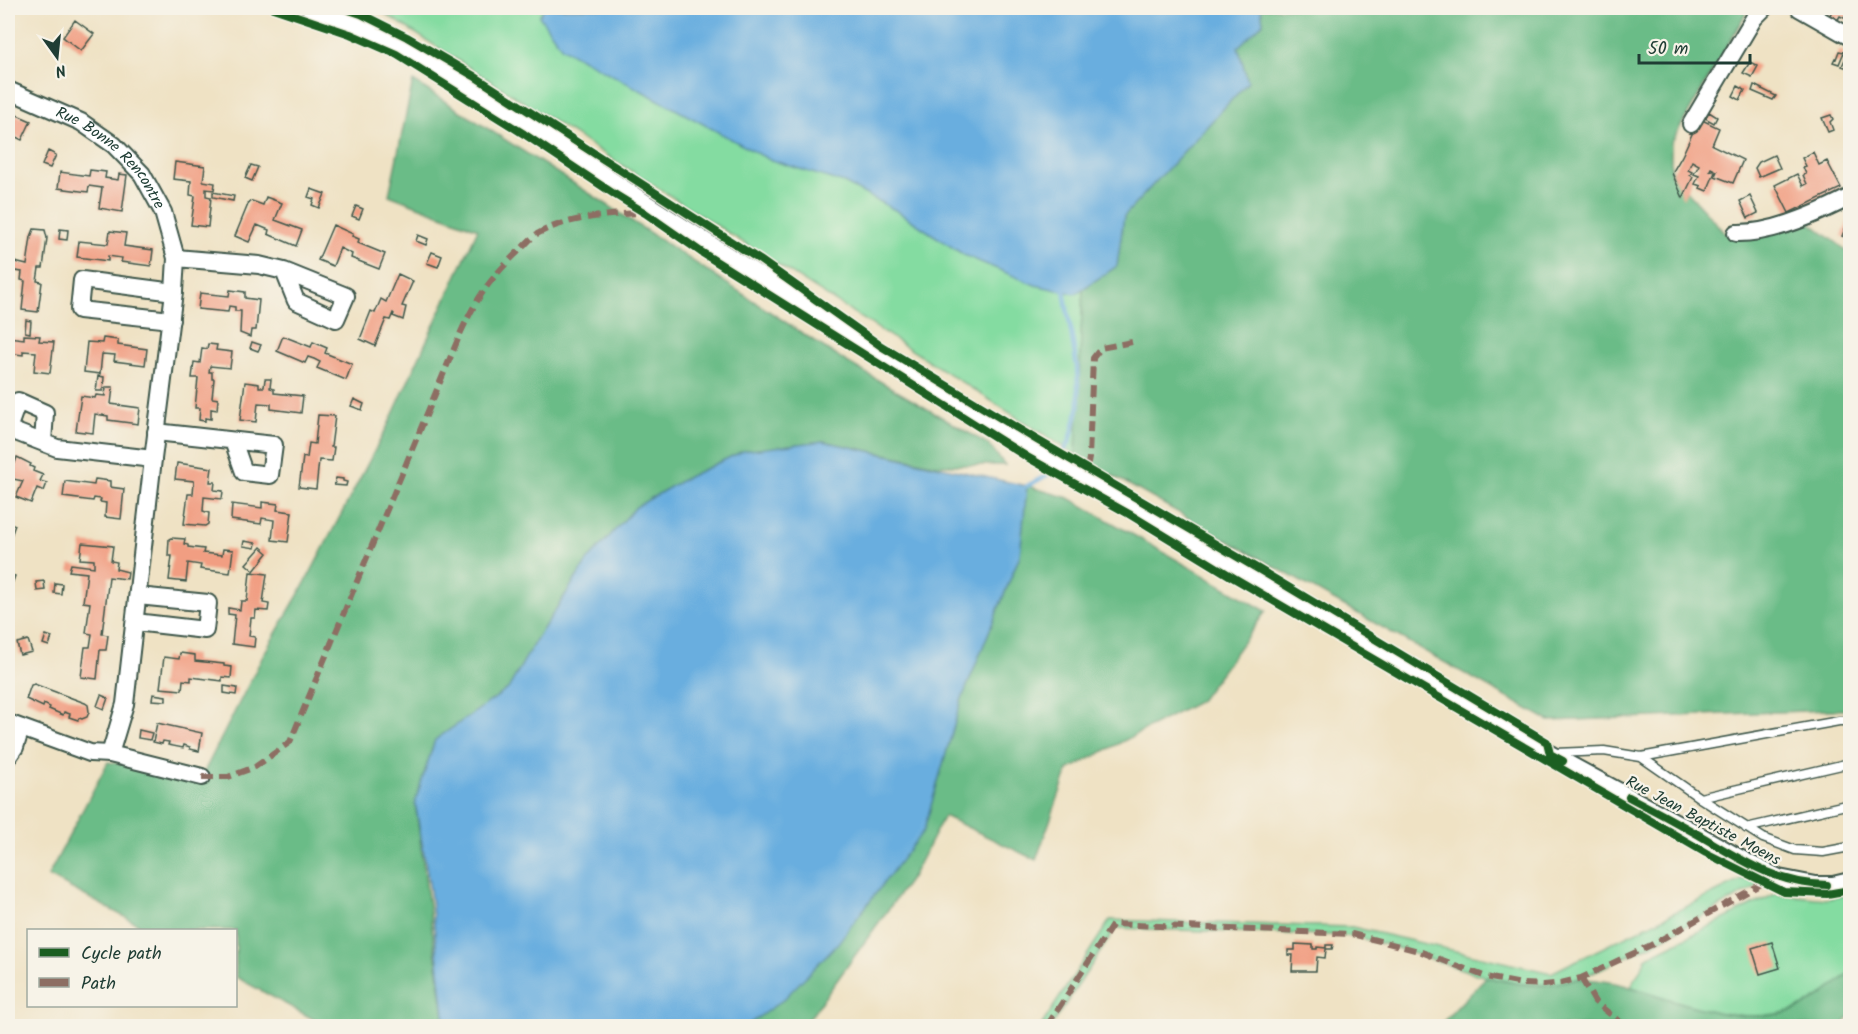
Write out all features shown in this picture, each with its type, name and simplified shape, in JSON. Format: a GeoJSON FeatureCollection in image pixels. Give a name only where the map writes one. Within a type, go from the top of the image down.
{"type":"FeatureCollection","features":[{"type":"Feature","properties":{"kind":"street","name":"Rue Jean Baptiste Moens"},"geometry":{"type":"LineString","coordinates":[[310,8],[357,25],[402,46],[470,87],[941,391],[1036,449],[1259,578],[1550,754],[1779,878],[1815,885],[1833,885],[1851,881]]}},
{"type":"Feature","properties":{"kind":"street"},"geometry":{"type":"LineString","coordinates":[[1691,124],[1754,18],[1764,8]]}},
{"type":"Feature","properties":{"kind":"street"},"geometry":{"type":"LineString","coordinates":[[1799,8],[1851,37]]}},
{"type":"Feature","properties":{"kind":"street","name":"Rue Bonne Rencontre"},"geometry":{"type":"LineString","coordinates":[[8,90],[81,122],[114,146],[142,174],[163,212],[176,258],[171,320],[125,704],[110,754]]}},
{"type":"Feature","properties":{"kind":"street"},"geometry":{"type":"LineString","coordinates":[[1736,233],[1753,234],[1804,218],[1851,197]]}},
{"type":"Feature","properties":{"kind":"street"},"geometry":{"type":"LineString","coordinates":[[176,258],[260,265],[284,271]]}},
{"type":"Feature","properties":{"kind":"street"},"geometry":{"type":"LineString","coordinates":[[171,320],[79,310],[82,280],[174,292]]}},
{"type":"Feature","properties":{"kind":"street"},"geometry":{"type":"LineString","coordinates":[[156,432],[233,441]]}},
{"type":"Feature","properties":{"kind":"street"},"geometry":{"type":"LineString","coordinates":[[43,442],[57,448],[153,459]]}},
{"type":"Feature","properties":{"kind":"street"},"geometry":{"type":"LineString","coordinates":[[135,622],[205,630],[208,603],[138,596]]}},
{"type":"Feature","properties":{"kind":"street"},"geometry":{"type":"LineString","coordinates":[[8,758],[15,747],[14,725],[90,753],[110,754],[202,777]]}},
{"type":"Feature","properties":{"kind":"lane"},"geometry":{"type":"LineString","coordinates":[[1550,754],[1604,751],[1641,757],[1839,721],[1851,721]]}},
{"type":"Feature","properties":{"kind":"lane"},"geometry":{"type":"LineString","coordinates":[[1641,757],[1763,838],[1795,850],[1823,852],[1851,846]]}},
{"type":"Feature","properties":{"kind":"lane"},"geometry":{"type":"LineString","coordinates":[[1700,798],[1851,764]]}},
{"type":"Feature","properties":{"kind":"lane"},"geometry":{"type":"LineString","coordinates":[[1746,828],[1851,804]]}},
{"type":"Feature","properties":{"kind":"green space"},"geometry":{"type":"Polygon","coordinates":[[[376,8],[1261,8],[1248,82],[1124,216],[1083,289],[1076,455],[376,8]]]}},
{"type":"Feature","properties":{"kind":"green space"},"geometry":{"type":"Polygon","coordinates":[[[1261,8],[1749,8],[1671,143],[1671,174],[1726,234],[1753,234],[1804,218],[1850,253],[1850,710],[1549,721],[1076,455],[1083,289],[1117,266],[1124,216],[1248,82],[1238,47],[1263,23],[1261,8]]]}},
{"type":"Feature","properties":{"kind":"green space"},"geometry":{"type":"Polygon","coordinates":[[[413,81],[606,204],[840,358],[988,444],[1005,465],[937,465],[823,441],[743,451],[684,479],[636,507],[588,560],[536,640],[508,689],[435,740],[415,802],[447,1026],[326,1026],[237,978],[237,929],[147,929],[48,876],[108,762],[202,776],[265,652],[304,585],[388,425],[478,229],[389,195],[413,81]]]}},
{"type":"Feature","properties":{"kind":"green space"},"geometry":{"type":"Polygon","coordinates":[[[1027,486],[1069,498],[1266,611],[1200,701],[1068,770],[1036,860],[944,816],[913,875],[804,1026],[746,1026],[784,999],[924,830],[961,701],[1020,555],[1027,486]]]}},
{"type":"Feature","properties":{"kind":"green space"},"geometry":{"type":"Polygon","coordinates":[[[1743,879],[1765,882],[1651,945],[1581,978],[1544,985],[1522,984],[1486,977],[1353,936],[1116,928],[1051,1026],[1041,1026],[1110,920],[1352,927],[1551,973],[1743,879]]]}},
{"type":"Feature","properties":{"kind":"green space"},"geometry":{"type":"Polygon","coordinates":[[[1775,894],[1827,899],[1850,894],[1850,973],[1827,992],[1801,1007],[1759,1016],[1715,1012],[1631,987],[1647,957],[1775,894]]]}},
{"type":"Feature","properties":{"kind":"green space"},"geometry":{"type":"Polygon","coordinates":[[[1850,973],[1850,1017],[1841,1026],[1439,1026],[1486,977],[1537,985],[1580,979],[1603,981],[1717,1012],[1760,1016],[1781,1014],[1809,1004],[1850,973]]]}},
{"type":"Feature","properties":{"kind":"water"},"geometry":{"type":"Polygon","coordinates":[[[544,8],[1261,8],[1263,23],[1238,47],[1248,82],[1124,216],[1117,266],[1075,294],[1035,285],[964,255],[897,211],[844,183],[768,159],[562,48],[539,16],[544,8]]]}},
{"type":"Feature","properties":{"kind":"water"},"geometry":{"type":"Polygon","coordinates":[[[823,441],[1027,486],[1020,555],[961,701],[924,830],[838,943],[784,999],[746,1026],[447,1026],[430,890],[415,802],[435,740],[508,689],[536,640],[588,560],[636,507],[684,479],[743,451],[823,441]]]}},
{"type":"Feature","properties":{"kind":"building"},"geometry":{"type":"Polygon","coordinates":[[[1831,8],[1850,8],[1848,20],[1840,16],[1837,21],[1829,17],[1831,8]]]}},
{"type":"Feature","properties":{"kind":"building"},"geometry":{"type":"Polygon","coordinates":[[[75,20],[94,34],[81,51],[63,37],[75,20]]]}},
{"type":"Feature","properties":{"kind":"building"},"geometry":{"type":"Polygon","coordinates":[[[1839,51],[1844,52],[1839,64],[1833,62],[1839,51]]]}},
{"type":"Feature","properties":{"kind":"building"},"geometry":{"type":"Polygon","coordinates":[[[1847,55],[1850,56],[1848,68],[1842,66],[1847,55]]]}},
{"type":"Feature","properties":{"kind":"building"},"geometry":{"type":"Polygon","coordinates":[[[1750,62],[1758,66],[1752,77],[1743,73],[1750,62]]]}},
{"type":"Feature","properties":{"kind":"building"},"geometry":{"type":"Polygon","coordinates":[[[1754,85],[1776,96],[1773,100],[1752,91],[1754,85]]]}},
{"type":"Feature","properties":{"kind":"building"},"geometry":{"type":"Polygon","coordinates":[[[1738,86],[1745,90],[1740,100],[1733,96],[1738,86]]]}},
{"type":"Feature","properties":{"kind":"building"},"geometry":{"type":"Polygon","coordinates":[[[8,111],[31,121],[22,140],[8,133],[8,111]]]}},
{"type":"Feature","properties":{"kind":"building"},"geometry":{"type":"Polygon","coordinates":[[[1709,112],[1717,117],[1714,123],[1705,118],[1709,112]]]}},
{"type":"Feature","properties":{"kind":"building"},"geometry":{"type":"Polygon","coordinates":[[[1831,115],[1833,119],[1830,122],[1833,130],[1828,132],[1822,118],[1831,115]]]}},
{"type":"Feature","properties":{"kind":"building"},"geometry":{"type":"Polygon","coordinates":[[[1700,119],[1719,128],[1712,145],[1743,160],[1733,183],[1715,176],[1717,171],[1711,168],[1710,170],[1715,172],[1707,191],[1695,184],[1699,176],[1694,174],[1699,165],[1692,161],[1688,170],[1692,172],[1690,175],[1693,177],[1683,198],[1672,173],[1682,156],[1695,123],[1700,119]]]}},
{"type":"Feature","properties":{"kind":"building"},"geometry":{"type":"Polygon","coordinates":[[[48,151],[56,155],[50,168],[42,165],[48,151]]]}},
{"type":"Feature","properties":{"kind":"building"},"geometry":{"type":"Polygon","coordinates":[[[1813,152],[1819,165],[1827,161],[1841,188],[1789,213],[1775,185],[1797,174],[1803,186],[1807,184],[1803,175],[1806,174],[1803,167],[1806,166],[1802,158],[1813,152]]]}},
{"type":"Feature","properties":{"kind":"building"},"geometry":{"type":"Polygon","coordinates":[[[1774,155],[1780,168],[1759,177],[1755,168],[1759,162],[1774,155]]]}},
{"type":"Feature","properties":{"kind":"building"},"geometry":{"type":"Polygon","coordinates":[[[175,162],[205,166],[203,181],[215,183],[214,190],[206,189],[206,196],[211,197],[208,227],[191,225],[195,196],[190,195],[191,181],[173,179],[175,162]]]}},
{"type":"Feature","properties":{"kind":"building"},"geometry":{"type":"Polygon","coordinates":[[[251,165],[258,167],[252,181],[245,178],[251,165]]]}},
{"type":"Feature","properties":{"kind":"building"},"geometry":{"type":"Polygon","coordinates":[[[90,170],[106,172],[105,178],[118,180],[119,174],[127,175],[122,212],[99,208],[102,188],[89,186],[88,192],[58,188],[60,172],[89,176],[90,170]]]}},
{"type":"Feature","properties":{"kind":"building"},"geometry":{"type":"Polygon","coordinates":[[[311,189],[325,194],[319,208],[312,205],[314,199],[308,197],[311,189]]]}},
{"type":"Feature","properties":{"kind":"building"},"geometry":{"type":"Polygon","coordinates":[[[213,192],[234,196],[233,201],[213,197],[213,192]]]}},
{"type":"Feature","properties":{"kind":"building"},"geometry":{"type":"Polygon","coordinates":[[[1750,196],[1758,213],[1748,218],[1740,201],[1750,196]]]}},
{"type":"Feature","properties":{"kind":"building"},"geometry":{"type":"Polygon","coordinates":[[[266,197],[282,203],[275,220],[302,230],[296,246],[268,234],[269,230],[257,225],[249,242],[235,236],[249,202],[263,205],[266,197]]]}},
{"type":"Feature","properties":{"kind":"building"},"geometry":{"type":"Polygon","coordinates":[[[356,206],[363,209],[359,219],[352,216],[356,206]]]}},
{"type":"Feature","properties":{"kind":"building"},"geometry":{"type":"Polygon","coordinates":[[[1848,222],[1850,223],[1850,239],[1842,236],[1848,222]]]}},
{"type":"Feature","properties":{"kind":"building"},"geometry":{"type":"Polygon","coordinates":[[[333,225],[353,234],[352,236],[359,239],[358,243],[385,254],[379,269],[351,258],[352,254],[340,248],[333,266],[318,260],[333,225]]]}},
{"type":"Feature","properties":{"kind":"building"},"geometry":{"type":"Polygon","coordinates":[[[34,229],[45,230],[47,238],[43,268],[39,268],[37,281],[42,282],[38,312],[22,310],[25,281],[21,280],[22,272],[8,270],[11,261],[27,265],[34,229]]]}},
{"type":"Feature","properties":{"kind":"building"},"geometry":{"type":"Polygon","coordinates":[[[60,229],[68,230],[67,240],[59,239],[60,229]]]}},
{"type":"Feature","properties":{"kind":"building"},"geometry":{"type":"Polygon","coordinates":[[[110,231],[126,233],[124,246],[153,250],[151,266],[121,262],[122,258],[108,256],[108,261],[77,257],[79,241],[108,244],[110,231]]]}},
{"type":"Feature","properties":{"kind":"building"},"geometry":{"type":"Polygon","coordinates":[[[418,235],[428,239],[426,245],[416,241],[418,235]]]}},
{"type":"Feature","properties":{"kind":"building"},"geometry":{"type":"Polygon","coordinates":[[[432,252],[442,256],[438,267],[427,263],[432,252]]]}},
{"type":"Feature","properties":{"kind":"building"},"geometry":{"type":"Polygon","coordinates":[[[398,274],[413,281],[402,306],[406,307],[403,320],[393,316],[393,313],[390,320],[386,319],[375,346],[360,339],[371,311],[375,313],[381,299],[386,302],[398,274]]]}},
{"type":"Feature","properties":{"kind":"building"},"geometry":{"type":"Polygon","coordinates":[[[230,290],[245,292],[245,298],[259,300],[256,330],[251,330],[250,337],[240,333],[241,311],[235,311],[235,307],[229,306],[228,312],[198,309],[200,293],[229,296],[230,290]]]}},
{"type":"Feature","properties":{"kind":"building"},"geometry":{"type":"Polygon","coordinates":[[[26,320],[31,321],[30,333],[25,332],[26,320]]]}},
{"type":"Feature","properties":{"kind":"building"},"geometry":{"type":"Polygon","coordinates":[[[24,335],[40,336],[39,341],[54,342],[50,373],[34,371],[36,352],[23,351],[23,355],[8,353],[8,337],[24,339],[24,335]]]}},
{"type":"Feature","properties":{"kind":"building"},"geometry":{"type":"Polygon","coordinates":[[[283,336],[311,347],[313,342],[327,348],[325,353],[352,364],[346,380],[317,368],[320,362],[314,359],[308,357],[305,363],[277,351],[283,336]]]}},
{"type":"Feature","properties":{"kind":"building"},"geometry":{"type":"Polygon","coordinates":[[[103,338],[118,340],[118,345],[147,349],[145,365],[114,361],[115,355],[102,354],[100,374],[84,372],[87,342],[102,343],[103,338]]]}},
{"type":"Feature","properties":{"kind":"building"},"geometry":{"type":"Polygon","coordinates":[[[252,342],[261,345],[258,351],[250,348],[252,342]]]}},
{"type":"Feature","properties":{"kind":"building"},"geometry":{"type":"Polygon","coordinates":[[[208,344],[217,345],[216,350],[232,352],[230,368],[210,366],[209,372],[212,372],[212,379],[214,379],[212,398],[218,399],[217,410],[211,409],[211,419],[205,418],[205,421],[199,420],[200,408],[195,408],[198,378],[192,378],[194,362],[200,363],[202,348],[207,349],[208,344]]]}},
{"type":"Feature","properties":{"kind":"building"},"geometry":{"type":"Polygon","coordinates":[[[98,376],[104,377],[103,391],[96,391],[98,376]]]}},
{"type":"Feature","properties":{"kind":"building"},"geometry":{"type":"Polygon","coordinates":[[[265,379],[271,379],[270,388],[274,389],[274,393],[303,396],[301,413],[271,409],[271,404],[258,403],[256,422],[240,420],[245,382],[264,387],[265,379]]]}},
{"type":"Feature","properties":{"kind":"building"},"geometry":{"type":"Polygon","coordinates":[[[106,387],[113,387],[111,404],[140,408],[138,424],[108,420],[108,416],[95,414],[93,433],[76,431],[81,396],[95,398],[96,395],[105,396],[106,387]]]}},
{"type":"Feature","properties":{"kind":"building"},"geometry":{"type":"Polygon","coordinates":[[[354,399],[364,404],[362,410],[351,406],[354,399]]]}},
{"type":"Feature","properties":{"kind":"building"},"geometry":{"type":"Polygon","coordinates":[[[318,415],[335,416],[331,447],[334,447],[332,461],[319,460],[316,489],[299,487],[303,457],[307,458],[309,443],[315,444],[318,415]]]}},
{"type":"Feature","properties":{"kind":"building"},"geometry":{"type":"Polygon","coordinates":[[[17,457],[31,464],[33,471],[43,475],[40,481],[47,483],[44,491],[37,488],[31,503],[16,497],[23,481],[8,478],[8,460],[15,463],[17,457]]]}},
{"type":"Feature","properties":{"kind":"building"},"geometry":{"type":"Polygon","coordinates":[[[177,463],[212,468],[210,482],[215,482],[214,490],[223,491],[222,499],[204,497],[203,511],[209,513],[208,524],[205,526],[184,524],[188,494],[193,494],[194,481],[175,479],[177,463]]]}},
{"type":"Feature","properties":{"kind":"building"},"geometry":{"type":"Polygon","coordinates":[[[336,478],[347,482],[346,486],[334,485],[336,478]]]}},
{"type":"Feature","properties":{"kind":"building"},"geometry":{"type":"Polygon","coordinates":[[[95,479],[110,481],[110,487],[124,489],[121,519],[105,517],[106,503],[100,502],[101,499],[94,498],[93,501],[63,497],[65,481],[94,485],[95,479]]]}},
{"type":"Feature","properties":{"kind":"building"},"geometry":{"type":"Polygon","coordinates":[[[262,502],[278,504],[277,510],[292,512],[288,542],[272,540],[274,520],[262,518],[261,524],[231,520],[232,504],[262,508],[262,502]]]}},
{"type":"Feature","properties":{"kind":"building"},"geometry":{"type":"Polygon","coordinates":[[[8,522],[15,525],[8,544],[8,522]]]}},
{"type":"Feature","properties":{"kind":"building"},"geometry":{"type":"Polygon","coordinates":[[[169,539],[185,539],[184,544],[188,547],[204,549],[203,553],[222,555],[223,549],[233,550],[230,573],[200,569],[201,565],[188,563],[186,582],[169,580],[172,556],[168,556],[169,539]]]}},
{"type":"Feature","properties":{"kind":"building"},"geometry":{"type":"Polygon","coordinates":[[[244,541],[256,543],[255,548],[243,546],[244,541]]]}},
{"type":"Feature","properties":{"kind":"building"},"geometry":{"type":"Polygon","coordinates":[[[82,543],[113,546],[111,561],[117,562],[116,569],[128,572],[127,579],[109,577],[102,634],[108,635],[106,650],[100,650],[97,679],[81,677],[85,647],[90,647],[92,634],[86,633],[90,603],[83,602],[87,573],[69,571],[71,564],[94,567],[94,560],[80,559],[82,543]]]}},
{"type":"Feature","properties":{"kind":"building"},"geometry":{"type":"Polygon","coordinates":[[[261,547],[268,553],[254,571],[246,564],[261,547]]]}},
{"type":"Feature","properties":{"kind":"building"},"geometry":{"type":"Polygon","coordinates":[[[250,572],[267,574],[263,603],[269,604],[268,611],[256,610],[255,618],[251,618],[249,636],[255,637],[254,647],[232,644],[235,615],[228,614],[228,608],[240,610],[241,601],[247,601],[250,572]]]}},
{"type":"Feature","properties":{"kind":"building"},"geometry":{"type":"Polygon","coordinates":[[[8,574],[15,576],[8,595],[8,574]]]}},
{"type":"Feature","properties":{"kind":"building"},"geometry":{"type":"Polygon","coordinates":[[[44,581],[45,590],[37,591],[36,582],[44,581]]]}},
{"type":"Feature","properties":{"kind":"building"},"geometry":{"type":"Polygon","coordinates":[[[55,583],[62,584],[61,594],[54,593],[55,583]]]}},
{"type":"Feature","properties":{"kind":"building"},"geometry":{"type":"Polygon","coordinates":[[[46,635],[52,637],[49,646],[43,644],[46,635]]]}},
{"type":"Feature","properties":{"kind":"building"},"geometry":{"type":"Polygon","coordinates":[[[28,640],[32,652],[20,655],[17,643],[28,640]]]}},
{"type":"Feature","properties":{"kind":"building"},"geometry":{"type":"Polygon","coordinates":[[[180,653],[195,655],[195,661],[232,667],[231,678],[222,677],[222,681],[191,677],[191,681],[183,680],[182,690],[160,688],[164,657],[179,659],[180,653]]]}},
{"type":"Feature","properties":{"kind":"building"},"geometry":{"type":"Polygon","coordinates":[[[34,684],[85,703],[88,705],[89,712],[87,717],[78,720],[69,717],[70,714],[64,712],[63,715],[49,709],[50,707],[44,704],[43,707],[26,699],[31,685],[34,684]]]}},
{"type":"Feature","properties":{"kind":"building"},"geometry":{"type":"Polygon","coordinates":[[[224,686],[237,688],[236,695],[224,693],[224,686]]]}},
{"type":"Feature","properties":{"kind":"building"},"geometry":{"type":"Polygon","coordinates":[[[153,694],[166,696],[166,701],[152,700],[153,694]]]}},
{"type":"Feature","properties":{"kind":"building"},"geometry":{"type":"Polygon","coordinates":[[[101,695],[108,698],[104,709],[97,706],[101,695]]]}},
{"type":"Feature","properties":{"kind":"building"},"geometry":{"type":"Polygon","coordinates":[[[157,723],[202,733],[199,751],[184,745],[183,748],[168,745],[169,742],[163,741],[162,744],[153,742],[157,723]]]}},
{"type":"Feature","properties":{"kind":"building"},"geometry":{"type":"Polygon","coordinates":[[[139,730],[152,733],[150,740],[138,738],[139,730]]]}},
{"type":"Feature","properties":{"kind":"building"},"geometry":{"type":"Polygon","coordinates":[[[1772,942],[1780,968],[1760,974],[1752,948],[1772,942]]]}},
{"type":"Feature","properties":{"kind":"building"},"geometry":{"type":"Polygon","coordinates":[[[1295,944],[1313,945],[1313,949],[1333,945],[1332,949],[1326,949],[1325,958],[1317,957],[1316,971],[1292,971],[1293,955],[1288,955],[1288,950],[1295,950],[1295,944]]]}},
{"type":"Feature","properties":{"kind":"waterway"},"geometry":{"type":"LineString","coordinates":[[1027,486],[1051,473],[1070,441],[1079,405],[1077,367],[1064,290]]}},
{"type":"Feature","properties":{"kind":"marked path"},"geometry":{"type":"LineString","coordinates":[[202,777],[228,777],[255,767],[290,742],[461,332],[473,308],[493,278],[533,237],[549,228],[574,220],[641,213]]}},
{"type":"Feature","properties":{"kind":"marked path"},"geometry":{"type":"LineString","coordinates":[[1087,469],[1093,358],[1101,348],[1132,342]]}},
{"type":"Feature","properties":{"kind":"marked path"},"geometry":{"type":"LineString","coordinates":[[1047,1026],[1113,924],[1352,934],[1419,951],[1486,977],[1522,984],[1544,985],[1581,978],[1651,945],[1767,881]]}},
{"type":"Feature","properties":{"kind":"marked path"},"geometry":{"type":"LineString","coordinates":[[1581,978],[1595,1002],[1625,1026]]}},
{"type":"Feature","properties":{"kind":"cycle path"},"geometry":{"type":"LineString","coordinates":[[273,8],[350,34],[396,54],[524,134],[701,252],[1027,457],[1129,514],[1234,578],[1706,853],[1784,892],[1827,894],[1850,890]]}},
{"type":"Feature","properties":{"kind":"cycle path"},"geometry":{"type":"LineString","coordinates":[[343,8],[361,14],[407,37],[474,76],[760,260],[881,346],[1547,742],[1550,754],[1563,761]]}},
{"type":"Feature","properties":{"kind":"cycle path"},"geometry":{"type":"LineString","coordinates":[[1629,797],[1760,869],[1791,880],[1827,885]]}}]}
